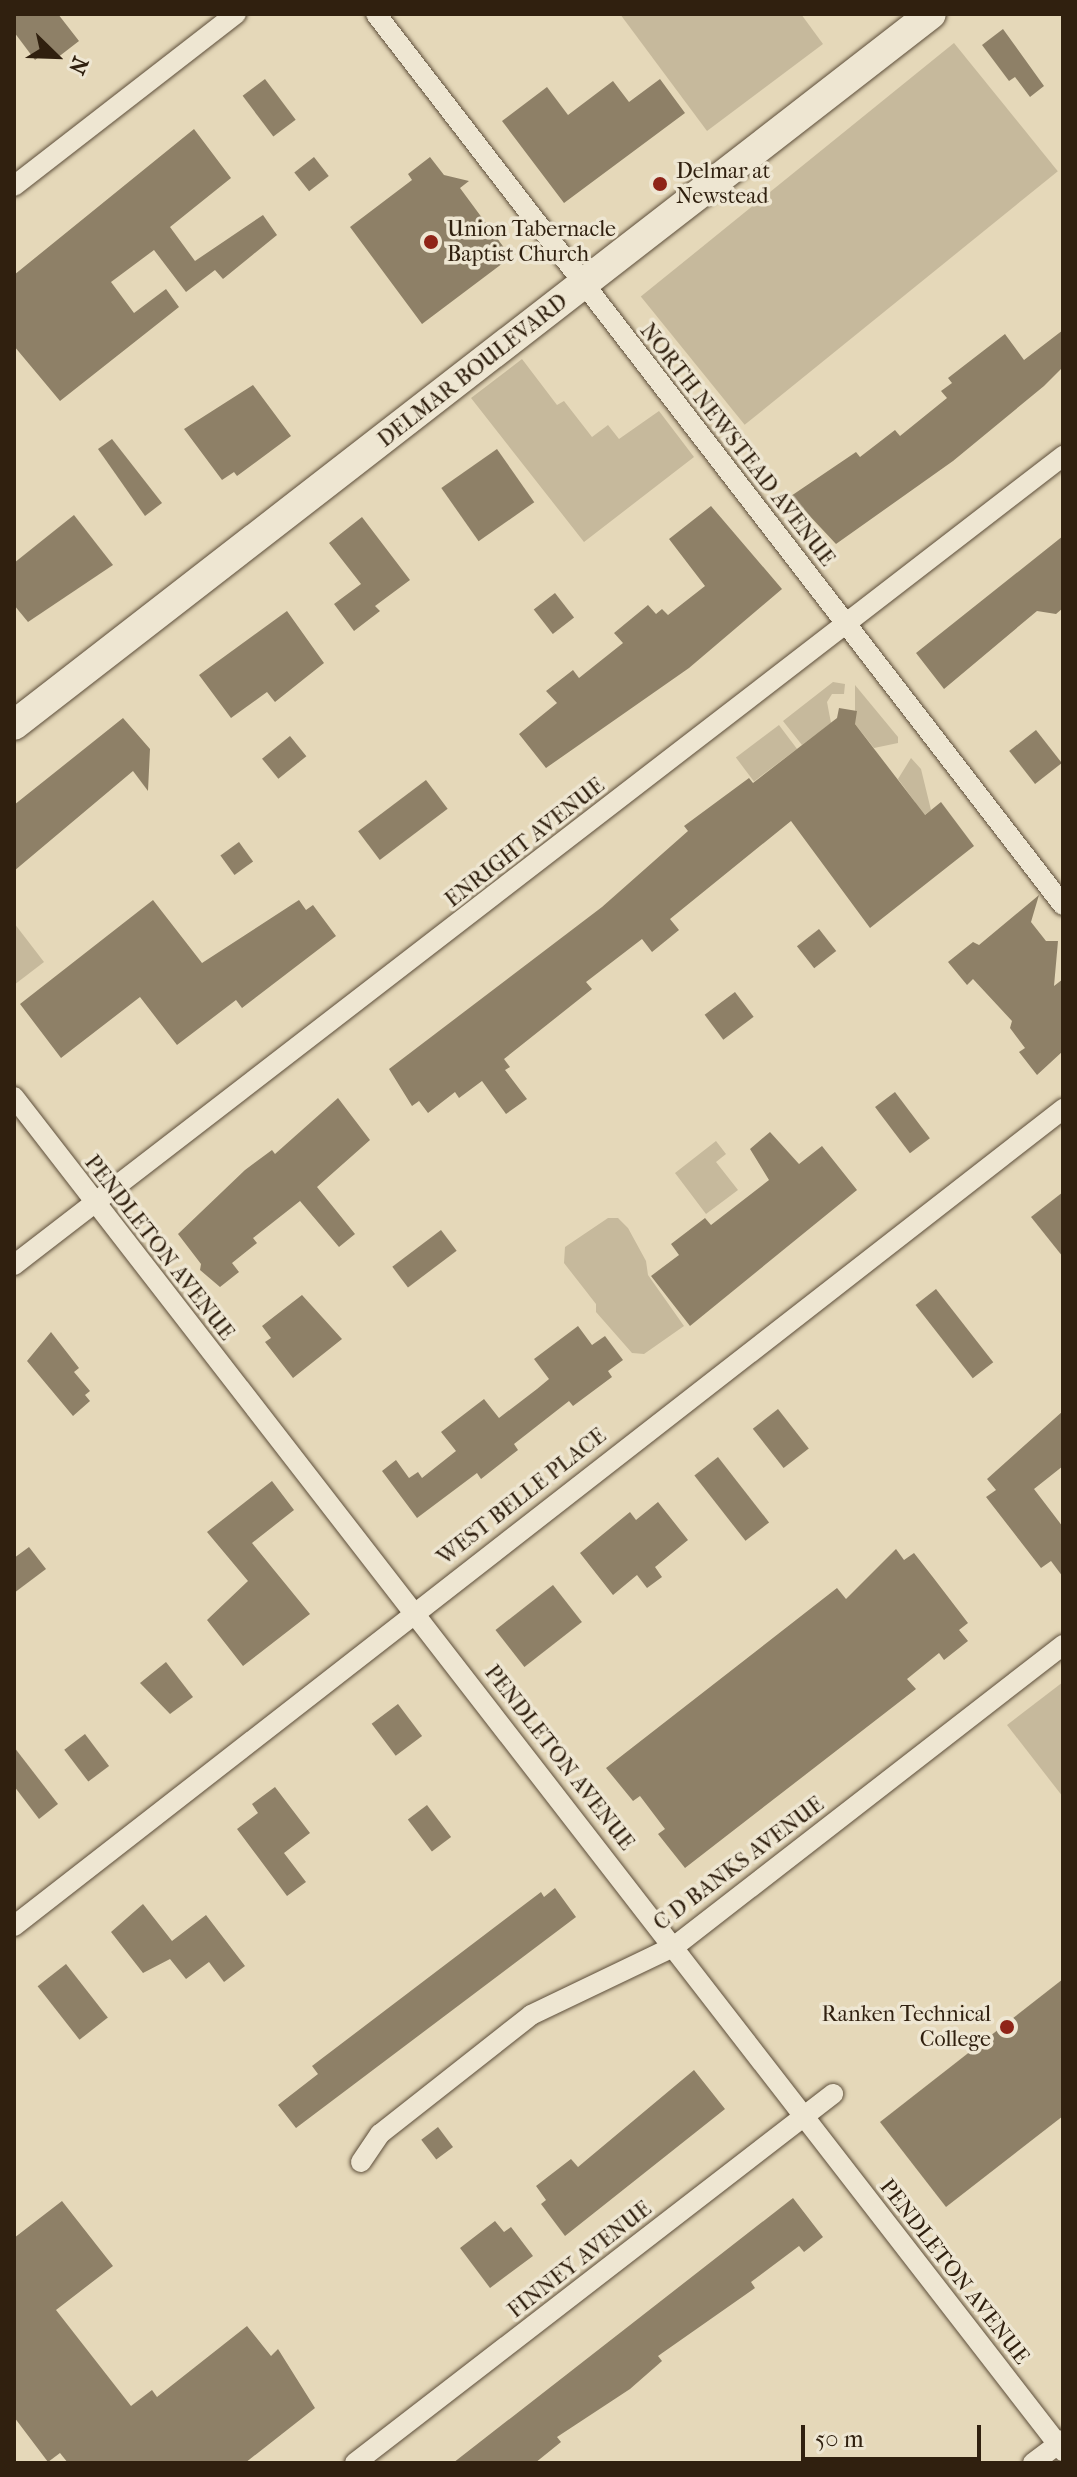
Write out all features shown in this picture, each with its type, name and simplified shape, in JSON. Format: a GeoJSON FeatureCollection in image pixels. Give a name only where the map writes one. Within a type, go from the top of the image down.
{"type":"FeatureCollection","features":[{"type":"Feature","properties":{"kind":"main road","name":"DELMAR BOULEVARD"},"geometry":{"type":"LineString","coordinates":[[14,725],[931,14]]}},
{"type":"Feature","properties":{"kind":"street"},"geometry":{"type":"LineString","coordinates":[[14,186],[236,14]]}},
{"type":"Feature","properties":{"kind":"street","name":"NORTH NEWSTEAD AVENUE"},"geometry":{"type":"LineString","coordinates":[[376,14],[1063,905]]}},
{"type":"Feature","properties":{"kind":"street","name":"ENRIGHT AVENUE"},"geometry":{"type":"LineString","coordinates":[[14,1265],[1063,456]]}},
{"type":"Feature","properties":{"kind":"street","name":"PENDLETON AVENUE"},"geometry":{"type":"LineString","coordinates":[[14,1097],[94,1204],[1061,2445]]}},
{"type":"Feature","properties":{"kind":"street","name":"WEST BELLE PLACE"},"geometry":{"type":"LineString","coordinates":[[14,1926],[413,1611],[1063,1109]]}},
{"type":"Feature","properties":{"kind":"street","name":"C D BANKS AVENUE"},"geometry":{"type":"LineString","coordinates":[[361,2162],[380,2134],[531,2015],[675,1946],[1063,1645]]}},
{"type":"Feature","properties":{"kind":"street","name":"FINNEY AVENUE"},"geometry":{"type":"LineString","coordinates":[[355,2463],[833,2094]]}},
{"type":"Feature","properties":{"kind":"street"},"geometry":{"type":"LineString","coordinates":[[1033,2463],[1061,2445]]}},
{"type":"Feature","properties":{"kind":"shaded area"},"geometry":{"type":"Polygon","coordinates":[[[620,14],[801,14],[823,44],[707,131],[620,14]]]}},
{"type":"Feature","properties":{"kind":"shaded area"},"geometry":{"type":"Polygon","coordinates":[[[954,43],[1058,171],[745,425],[641,297],[954,43]]]}},
{"type":"Feature","properties":{"kind":"shaded area"},"geometry":{"type":"Polygon","coordinates":[[[522,359],[557,405],[564,401],[592,437],[608,425],[619,439],[659,411],[694,457],[584,542],[471,398],[522,359]]]}},
{"type":"Feature","properties":{"kind":"shaded area"},"geometry":{"type":"Polygon","coordinates":[[[833,682],[845,684],[844,694],[832,694],[827,702],[831,723],[802,745],[783,721],[833,682]]]}},
{"type":"Feature","properties":{"kind":"shaded area"},"geometry":{"type":"Polygon","coordinates":[[[855,685],[898,737],[898,743],[874,748],[855,724],[855,685]]]}},
{"type":"Feature","properties":{"kind":"shaded area"},"geometry":{"type":"Polygon","coordinates":[[[779,725],[797,749],[754,781],[736,757],[779,725]]]}},
{"type":"Feature","properties":{"kind":"shaded area"},"geometry":{"type":"Polygon","coordinates":[[[911,758],[921,769],[931,810],[918,820],[915,802],[898,779],[911,758]]]}},
{"type":"Feature","properties":{"kind":"shaded area"},"geometry":{"type":"Polygon","coordinates":[[[14,923],[44,962],[14,985],[14,923]]]}},
{"type":"Feature","properties":{"kind":"shaded area"},"geometry":{"type":"Polygon","coordinates":[[[716,1141],[726,1154],[716,1162],[738,1190],[706,1214],[675,1173],[716,1141]]]}},
{"type":"Feature","properties":{"kind":"shaded area"},"geometry":{"type":"Polygon","coordinates":[[[608,1218],[618,1218],[628,1228],[646,1261],[648,1275],[684,1326],[644,1354],[632,1353],[596,1312],[596,1304],[564,1263],[565,1247],[608,1218]]]}},
{"type":"Feature","properties":{"kind":"shaded area"},"geometry":{"type":"Polygon","coordinates":[[[1063,1682],[1063,1797],[1007,1725],[1063,1682]]]}},
{"type":"Feature","properties":{"kind":"building"},"geometry":{"type":"Polygon","coordinates":[[[14,14],[58,14],[79,41],[57,58],[50,48],[35,60],[14,32],[14,14]]]}},
{"type":"Feature","properties":{"kind":"building"},"geometry":{"type":"Polygon","coordinates":[[[1003,29],[1044,86],[1030,97],[1015,77],[1009,81],[982,45],[1003,29]]]}},
{"type":"Feature","properties":{"kind":"building"},"geometry":{"type":"Polygon","coordinates":[[[265,79],[296,120],[273,137],[243,96],[265,79]]]}},
{"type":"Feature","properties":{"kind":"building"},"geometry":{"type":"Polygon","coordinates":[[[660,79],[685,113],[564,203],[502,121],[547,87],[568,115],[613,81],[629,102],[660,79]]]}},
{"type":"Feature","properties":{"kind":"building"},"geometry":{"type":"Polygon","coordinates":[[[194,129],[231,178],[170,227],[195,261],[263,215],[277,235],[223,279],[215,270],[186,292],[154,250],[111,282],[134,313],[166,289],[179,307],[60,401],[14,346],[14,275],[194,129]]]}},
{"type":"Feature","properties":{"kind":"building"},"geometry":{"type":"Polygon","coordinates":[[[314,157],[329,176],[309,191],[294,172],[314,157]]]}},
{"type":"Feature","properties":{"kind":"building","name":"Union Tabernacle Baptist Church"},"geometry":{"type":"Polygon","coordinates":[[[430,157],[444,175],[469,181],[460,188],[511,257],[422,324],[350,227],[412,180],[408,174],[430,157]]]}},
{"type":"Feature","properties":{"kind":"building"},"geometry":{"type":"Polygon","coordinates":[[[1063,330],[1063,367],[1044,386],[953,461],[836,544],[791,496],[856,452],[860,457],[895,430],[900,436],[947,398],[941,391],[952,383],[948,378],[1005,334],[1024,360],[1063,330]]]}},
{"type":"Feature","properties":{"kind":"building"},"geometry":{"type":"Polygon","coordinates":[[[253,385],[291,436],[237,476],[234,472],[222,480],[184,429],[253,385]]]}},
{"type":"Feature","properties":{"kind":"building"},"geometry":{"type":"Polygon","coordinates":[[[112,439],[162,503],[145,516],[98,449],[112,439]]]}},
{"type":"Feature","properties":{"kind":"building"},"geometry":{"type":"Polygon","coordinates":[[[497,449],[534,502],[479,541],[441,488],[497,449]]]}},
{"type":"Feature","properties":{"kind":"building"},"geometry":{"type":"Polygon","coordinates":[[[711,506],[782,589],[689,668],[546,768],[519,734],[557,703],[546,691],[573,670],[579,678],[623,643],[614,633],[648,605],[656,614],[662,609],[668,615],[705,586],[669,539],[711,506]]]}},
{"type":"Feature","properties":{"kind":"building"},"geometry":{"type":"Polygon","coordinates":[[[74,515],[113,565],[28,622],[14,605],[14,563],[74,515]]]}},
{"type":"Feature","properties":{"kind":"building"},"geometry":{"type":"Polygon","coordinates":[[[362,517],[410,580],[375,606],[380,611],[354,631],[334,604],[361,584],[329,543],[362,517]]]}},
{"type":"Feature","properties":{"kind":"building"},"geometry":{"type":"Polygon","coordinates":[[[1063,536],[1063,608],[1056,614],[1037,611],[944,689],[916,653],[1063,536]]]}},
{"type":"Feature","properties":{"kind":"building"},"geometry":{"type":"Polygon","coordinates":[[[555,593],[574,617],[553,634],[534,610],[555,593]]]}},
{"type":"Feature","properties":{"kind":"building"},"geometry":{"type":"Polygon","coordinates":[[[287,611],[324,663],[275,702],[267,692],[231,718],[199,675],[287,611]]]}},
{"type":"Feature","properties":{"kind":"building"},"geometry":{"type":"Polygon","coordinates":[[[839,708],[857,711],[855,724],[925,815],[941,802],[974,846],[870,928],[791,821],[670,919],[679,930],[652,952],[642,939],[586,982],[592,989],[504,1059],[510,1067],[505,1070],[527,1099],[506,1114],[482,1081],[459,1098],[455,1092],[428,1113],[419,1101],[412,1106],[389,1069],[602,907],[688,831],[684,826],[749,778],[753,783],[837,718],[839,708]]]}},
{"type":"Feature","properties":{"kind":"building"},"geometry":{"type":"Polygon","coordinates":[[[123,718],[150,749],[148,791],[133,771],[14,871],[14,805],[123,718]]]}},
{"type":"Feature","properties":{"kind":"building"},"geometry":{"type":"Polygon","coordinates":[[[1036,730],[1062,763],[1035,784],[1009,751],[1036,730]]]}},
{"type":"Feature","properties":{"kind":"building"},"geometry":{"type":"Polygon","coordinates":[[[290,736],[306,756],[278,779],[262,759],[290,736]]]}},
{"type":"Feature","properties":{"kind":"building"},"geometry":{"type":"Polygon","coordinates":[[[426,780],[448,809],[380,860],[358,831],[426,780]]]}},
{"type":"Feature","properties":{"kind":"building"},"geometry":{"type":"Polygon","coordinates":[[[239,842],[253,861],[234,875],[220,856],[239,842]]]}},
{"type":"Feature","properties":{"kind":"building"},"geometry":{"type":"Polygon","coordinates":[[[1039,895],[1031,922],[1046,941],[1058,941],[1054,986],[1063,979],[1063,1051],[1037,1075],[1019,1052],[1025,1048],[1010,1028],[1012,1021],[973,979],[967,985],[948,962],[973,942],[979,945],[1039,895]]]}},
{"type":"Feature","properties":{"kind":"building"},"geometry":{"type":"Polygon","coordinates":[[[153,900],[202,963],[299,900],[306,910],[313,905],[336,936],[242,1008],[236,1000],[177,1045],[140,997],[61,1058],[20,1004],[153,900]]]}},
{"type":"Feature","properties":{"kind":"building"},"geometry":{"type":"Polygon","coordinates":[[[819,929],[836,951],[814,968],[797,946],[819,929]]]}},
{"type":"Feature","properties":{"kind":"building"},"geometry":{"type":"Polygon","coordinates":[[[735,992],[754,1017],[723,1040],[705,1015],[735,992]]]}},
{"type":"Feature","properties":{"kind":"building"},"geometry":{"type":"Polygon","coordinates":[[[895,1092],[930,1138],[910,1153],[875,1107],[895,1092]]]}},
{"type":"Feature","properties":{"kind":"building"},"geometry":{"type":"Polygon","coordinates":[[[338,1098],[370,1140],[317,1187],[355,1234],[339,1247],[300,1201],[253,1238],[257,1243],[232,1263],[239,1272],[220,1287],[200,1270],[201,1264],[178,1234],[245,1170],[272,1150],[275,1154],[338,1098]]]}},
{"type":"Feature","properties":{"kind":"building"},"geometry":{"type":"Polygon","coordinates":[[[770,1132],[799,1164],[822,1146],[857,1190],[690,1326],[651,1276],[679,1255],[671,1244],[705,1218],[711,1225],[769,1180],[750,1149],[770,1132]]]}},
{"type":"Feature","properties":{"kind":"building"},"geometry":{"type":"Polygon","coordinates":[[[1063,1192],[1063,1257],[1031,1217],[1063,1192]]]}},
{"type":"Feature","properties":{"kind":"building"},"geometry":{"type":"Polygon","coordinates":[[[441,1230],[457,1251],[408,1287],[392,1267],[441,1230]]]}},
{"type":"Feature","properties":{"kind":"building"},"geometry":{"type":"Polygon","coordinates":[[[936,1289],[993,1362],[973,1378],[916,1305],[936,1289]]]}},
{"type":"Feature","properties":{"kind":"building"},"geometry":{"type":"Polygon","coordinates":[[[302,1295],[342,1339],[293,1378],[265,1342],[271,1338],[262,1326],[302,1295]]]}},
{"type":"Feature","properties":{"kind":"building"},"geometry":{"type":"Polygon","coordinates":[[[578,1326],[592,1345],[605,1336],[623,1360],[608,1371],[612,1377],[573,1406],[569,1401],[514,1444],[518,1450],[481,1479],[477,1473],[417,1518],[382,1471],[396,1460],[409,1478],[418,1472],[422,1478],[456,1451],[441,1432],[484,1399],[499,1418],[537,1389],[549,1379],[534,1359],[578,1326]]]}},
{"type":"Feature","properties":{"kind":"building"},"geometry":{"type":"Polygon","coordinates":[[[51,1332],[79,1368],[74,1372],[90,1391],[85,1395],[90,1401],[73,1416],[27,1361],[51,1332]]]}},
{"type":"Feature","properties":{"kind":"building"},"geometry":{"type":"Polygon","coordinates":[[[778,1409],[809,1448],[784,1468],[753,1429],[778,1409]]]}},
{"type":"Feature","properties":{"kind":"building"},"geometry":{"type":"Polygon","coordinates":[[[1063,1411],[1063,1466],[1034,1489],[1063,1527],[1063,1577],[1051,1561],[1041,1568],[986,1497],[996,1490],[987,1479],[1063,1411]]]}},
{"type":"Feature","properties":{"kind":"building"},"geometry":{"type":"Polygon","coordinates":[[[718,1457],[769,1522],[745,1541],[694,1475],[718,1457]]]}},
{"type":"Feature","properties":{"kind":"building"},"geometry":{"type":"Polygon","coordinates":[[[272,1481],[294,1510],[252,1543],[310,1614],[243,1666],[207,1620],[248,1581],[207,1532],[272,1481]]]}},
{"type":"Feature","properties":{"kind":"building"},"geometry":{"type":"Polygon","coordinates":[[[658,1502],[688,1540],[655,1567],[662,1577],[647,1588],[637,1575],[613,1595],[580,1553],[630,1512],[636,1520],[658,1502]]]}},
{"type":"Feature","properties":{"kind":"building"},"geometry":{"type":"Polygon","coordinates":[[[29,1547],[46,1569],[14,1593],[14,1558],[29,1547]]]}},
{"type":"Feature","properties":{"kind":"building"},"geometry":{"type":"Polygon","coordinates":[[[896,1549],[904,1560],[914,1553],[932,1576],[968,1623],[959,1630],[968,1641],[944,1660],[939,1653],[907,1679],[916,1689],[685,1868],[658,1834],[665,1829],[640,1796],[633,1801],[606,1768],[837,1588],[846,1599],[896,1549]]]}},
{"type":"Feature","properties":{"kind":"building"},"geometry":{"type":"Polygon","coordinates":[[[553,1585],[582,1622],[524,1667],[495,1630],[553,1585]]]}},
{"type":"Feature","properties":{"kind":"building"},"geometry":{"type":"Polygon","coordinates":[[[166,1662],[193,1697],[170,1714],[140,1683],[166,1662]]]}},
{"type":"Feature","properties":{"kind":"building"},"geometry":{"type":"Polygon","coordinates":[[[398,1704],[422,1736],[396,1756],[372,1724],[398,1704]]]}},
{"type":"Feature","properties":{"kind":"building"},"geometry":{"type":"Polygon","coordinates":[[[85,1734],[109,1766],[88,1782],[64,1750],[85,1734]]]}},
{"type":"Feature","properties":{"kind":"building"},"geometry":{"type":"Polygon","coordinates":[[[14,1747],[58,1804],[39,1819],[14,1786],[14,1747]]]}},
{"type":"Feature","properties":{"kind":"building"},"geometry":{"type":"Polygon","coordinates":[[[275,1787],[310,1833],[284,1853],[306,1882],[287,1896],[237,1829],[258,1813],[252,1804],[275,1787]]]}},
{"type":"Feature","properties":{"kind":"building"},"geometry":{"type":"Polygon","coordinates":[[[427,1805],[451,1837],[432,1851],[408,1819],[427,1805]]]}},
{"type":"Feature","properties":{"kind":"building"},"geometry":{"type":"Polygon","coordinates":[[[555,1888],[576,1917],[296,2128],[278,2105],[318,2074],[312,2066],[541,1892],[544,1897],[555,1888]]]}},
{"type":"Feature","properties":{"kind":"building"},"geometry":{"type":"Polygon","coordinates":[[[143,1904],[172,1941],[206,1915],[245,1966],[224,1982],[209,1962],[186,1979],[170,1959],[143,1973],[111,1932],[143,1904]]]}},
{"type":"Feature","properties":{"kind":"building"},"geometry":{"type":"Polygon","coordinates":[[[66,1964],[108,2018],[79,2040],[38,1986],[66,1964]]]}},
{"type":"Feature","properties":{"kind":"building"},"geometry":{"type":"Polygon","coordinates":[[[1063,1979],[1063,2116],[946,2207],[880,2122],[1063,1979]]]}},
{"type":"Feature","properties":{"kind":"building"},"geometry":{"type":"Polygon","coordinates":[[[694,2070],[725,2109],[565,2236],[541,2204],[546,2200],[536,2186],[571,2159],[578,2167],[694,2070]]]}},
{"type":"Feature","properties":{"kind":"building"},"geometry":{"type":"Polygon","coordinates":[[[438,2127],[453,2147],[436,2160],[421,2140],[438,2127]]]}},
{"type":"Feature","properties":{"kind":"building"},"geometry":{"type":"Polygon","coordinates":[[[793,2198],[823,2237],[804,2252],[799,2246],[751,2282],[755,2288],[658,2356],[662,2361],[630,2389],[557,2437],[561,2442],[535,2463],[453,2463],[793,2198]]]}},
{"type":"Feature","properties":{"kind":"building"},"geometry":{"type":"Polygon","coordinates":[[[62,2201],[113,2266],[56,2310],[131,2406],[152,2390],[157,2397],[247,2326],[271,2356],[278,2349],[315,2408],[245,2463],[68,2463],[60,2453],[48,2462],[14,2417],[14,2238],[62,2201]]]}},
{"type":"Feature","properties":{"kind":"building"},"geometry":{"type":"Polygon","coordinates":[[[495,2221],[504,2232],[511,2227],[533,2256],[490,2288],[460,2248],[495,2221]]]}},
{"type":"Feature","properties":{"kind":"place","name":"Delmar at Newstead"},"geometry":{"type":"Point","coordinates":[660,184]}},
{"type":"Feature","properties":{"kind":"place","name":"Union Tabernacle Baptist Church"},"geometry":{"type":"Point","coordinates":[431,242]}},
{"type":"Feature","properties":{"kind":"place","name":"Ranken Technical College"},"geometry":{"type":"Point","coordinates":[1007,2027]}}]}
